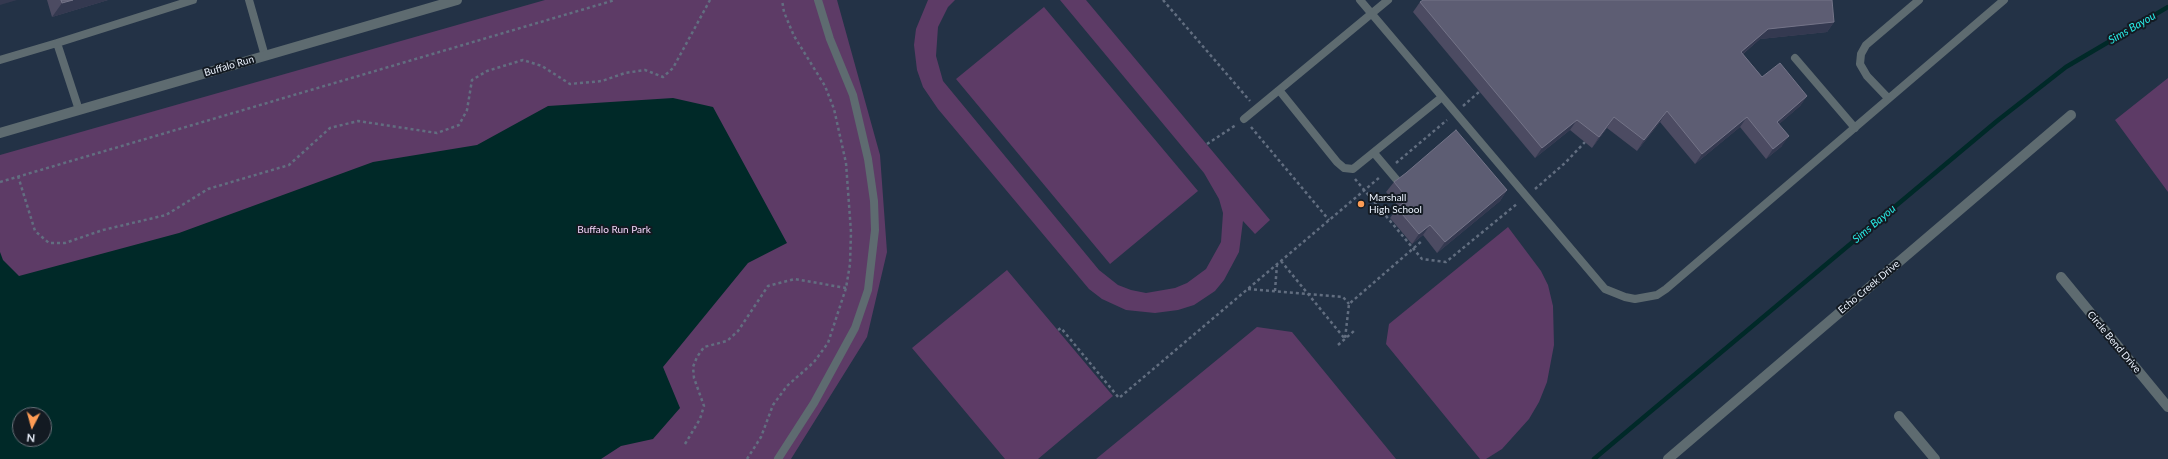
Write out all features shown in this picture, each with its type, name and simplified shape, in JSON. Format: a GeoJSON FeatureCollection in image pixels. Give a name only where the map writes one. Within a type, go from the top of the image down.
{"type":"FeatureCollection","features":[{"type":"Feature","properties":{"kind":"street","name":"Buffalo Run"},"geometry":{"type":"LineString","coordinates":[[0,133],[457,0]]}},
{"type":"Feature","properties":{"kind":"street","name":"Echo Creek Drive"},"geometry":{"type":"LineString","coordinates":[[1668,459],[2071,115]]}},
{"type":"Feature","properties":{"kind":"street","name":"Circle Bend Drive"},"geometry":{"type":"LineString","coordinates":[[2061,277],[2168,406]]}},
{"type":"Feature","properties":{"kind":"street"},"geometry":{"type":"LineString","coordinates":[[1899,416],[1935,459]]}},
{"type":"Feature","properties":{"kind":"lane"},"geometry":{"type":"LineString","coordinates":[[0,60],[193,0]]}},
{"type":"Feature","properties":{"kind":"lane"},"geometry":{"type":"LineString","coordinates":[[249,0],[265,56]]}},
{"type":"Feature","properties":{"kind":"lane"},"geometry":{"type":"LineString","coordinates":[[778,459],[814,403],[855,328],[868,290],[874,230],[874,201],[868,159],[853,95],[830,39],[818,0]]}},
{"type":"Feature","properties":{"kind":"lane"},"geometry":{"type":"LineString","coordinates":[[1360,0],[1605,289],[1625,297],[1646,298],[1657,295],[1666,289],[2004,0]]}},
{"type":"Feature","properties":{"kind":"lane"},"geometry":{"type":"LineString","coordinates":[[1244,119],[1388,0]]}},
{"type":"Feature","properties":{"kind":"lane"},"geometry":{"type":"LineString","coordinates":[[1888,98],[1867,76],[1860,64],[1861,54],[1866,45],[1919,0]]}},
{"type":"Feature","properties":{"kind":"lane"},"geometry":{"type":"LineString","coordinates":[[57,43],[79,110]]}},
{"type":"Feature","properties":{"kind":"lane"},"geometry":{"type":"LineString","coordinates":[[1795,58],[1855,128]]}},
{"type":"Feature","properties":{"kind":"lane"},"geometry":{"type":"LineString","coordinates":[[1279,90],[1336,162],[1344,168],[1353,169],[1442,97]]}},
{"type":"Feature","properties":{"kind":"lane"},"geometry":{"type":"LineString","coordinates":[[1374,153],[1396,179]]}},
{"type":"Feature","properties":{"kind":"path"},"geometry":{"type":"LineString","coordinates":[[0,182],[615,0]]}},
{"type":"Feature","properties":{"kind":"path"},"geometry":{"type":"LineString","coordinates":[[18,176],[35,231],[49,243],[65,243],[103,230],[166,215],[208,189],[289,165],[330,128],[358,121],[437,133],[459,125],[467,110],[472,80],[487,71],[523,60],[542,66],[570,84],[602,81],[625,73],[645,70],[663,77],[673,68],[710,0]]}},
{"type":"Feature","properties":{"kind":"path"},"geometry":{"type":"LineString","coordinates":[[747,459],[761,437],[773,405],[787,386],[814,362],[828,344],[846,288],[851,232],[846,163],[834,110],[825,86],[794,36],[784,12],[782,0]]}},
{"type":"Feature","properties":{"kind":"path"},"geometry":{"type":"LineString","coordinates":[[1163,0],[1257,109]]}},
{"type":"Feature","properties":{"kind":"path"},"geometry":{"type":"LineString","coordinates":[[1058,330],[1061,328],[1119,398],[1480,92]]}},
{"type":"Feature","properties":{"kind":"path"},"geometry":{"type":"LineString","coordinates":[[1207,144],[1244,119],[1329,220]]}},
{"type":"Feature","properties":{"kind":"path"},"geometry":{"type":"LineString","coordinates":[[1353,169],[1353,177],[1422,260],[1446,262],[1565,163],[1585,142]]}},
{"type":"Feature","properties":{"kind":"path"},"geometry":{"type":"LineString","coordinates":[[1345,339],[1349,304],[1422,240]]}},
{"type":"Feature","properties":{"kind":"path"},"geometry":{"type":"LineString","coordinates":[[1281,261],[1345,339]]}},
{"type":"Feature","properties":{"kind":"path"},"geometry":{"type":"LineString","coordinates":[[1275,291],[1277,264]]}},
{"type":"Feature","properties":{"kind":"path"},"geometry":{"type":"LineString","coordinates":[[685,444],[700,419],[704,406],[694,378],[692,367],[696,357],[704,347],[727,341],[738,331],[768,286],[795,279],[846,288]]}},
{"type":"Feature","properties":{"kind":"path"},"geometry":{"type":"LineString","coordinates":[[1248,289],[1343,297],[1349,304]]}},
{"type":"Feature","properties":{"kind":"path"},"geometry":{"type":"LineString","coordinates":[[1338,345],[1354,331]]}},
{"type":"Feature","properties":{"kind":"green space","name":"Buffalo Run Park"},"geometry":{"type":"Polygon","coordinates":[[[545,0],[837,0],[880,155],[887,252],[867,337],[791,459],[0,459],[0,155],[545,0]]]}},
{"type":"Feature","properties":{"kind":"green space"},"geometry":{"type":"Polygon","coordinates":[[[928,0],[955,0],[948,7],[938,27],[936,56],[943,81],[1099,270],[1118,285],[1131,290],[1146,293],[1175,288],[1187,283],[1206,269],[1221,242],[1223,213],[1219,199],[1204,173],[1060,0],[1086,0],[1270,220],[1255,234],[1243,221],[1239,252],[1224,280],[1215,291],[1194,305],[1178,310],[1155,313],[1126,310],[1102,299],[1089,289],[938,109],[923,87],[917,70],[914,45],[916,29],[928,0]]]}},
{"type":"Feature","properties":{"kind":"green space"},"geometry":{"type":"Polygon","coordinates":[[[1044,7],[1198,191],[1110,264],[956,79],[1044,7]]]}},
{"type":"Feature","properties":{"kind":"green space"},"geometry":{"type":"Polygon","coordinates":[[[2168,78],[2168,192],[2115,120],[2168,78]]]}},
{"type":"Feature","properties":{"kind":"green space"},"geometry":{"type":"Polygon","coordinates":[[[1508,227],[1541,271],[1548,285],[1553,306],[1554,345],[1547,382],[1539,402],[1529,419],[1502,449],[1486,459],[1480,459],[1386,344],[1389,324],[1508,227]]]}},
{"type":"Feature","properties":{"kind":"green space"},"geometry":{"type":"Polygon","coordinates":[[[1007,270],[1113,396],[1038,459],[1005,459],[912,348],[1007,270]]]}},
{"type":"Feature","properties":{"kind":"green space"},"geometry":{"type":"Polygon","coordinates":[[[1257,327],[1292,332],[1396,459],[1096,459],[1257,327]]]}},
{"type":"Feature","properties":{"kind":"shaded area"},"geometry":{"type":"Polygon","coordinates":[[[673,98],[713,107],[787,243],[748,263],[663,367],[680,408],[653,439],[621,446],[601,459],[0,459],[0,252],[3,260],[19,276],[179,233],[373,162],[477,145],[548,106],[673,98]]]}},
{"type":"Feature","properties":{"kind":"building"},"geometry":{"type":"Polygon","coordinates":[[[61,0],[73,0],[62,3],[61,0]]]}},
{"type":"Feature","properties":{"kind":"building"},"geometry":{"type":"Polygon","coordinates":[[[1423,0],[1832,0],[1834,22],[1768,29],[1741,52],[1762,77],[1780,63],[1807,96],[1777,122],[1789,136],[1773,149],[1747,117],[1702,154],[1667,111],[1644,140],[1614,117],[1599,137],[1577,120],[1542,148],[1420,2],[1423,0]]]}},
{"type":"Feature","properties":{"kind":"building"},"geometry":{"type":"Polygon","coordinates":[[[1456,130],[1507,190],[1445,242],[1430,225],[1419,234],[1397,208],[1408,199],[1394,182],[1456,130]]]}},
{"type":"Feature","properties":{"kind":"waterway","name":"Sims Bayou"},"geometry":{"type":"LineString","coordinates":[[1594,459],[1997,121],[2066,67],[2168,7]]}},
{"type":"Feature","properties":{"kind":"place","name":"Marshall High School"},"geometry":{"type":"Point","coordinates":[1361,204]}}]}
